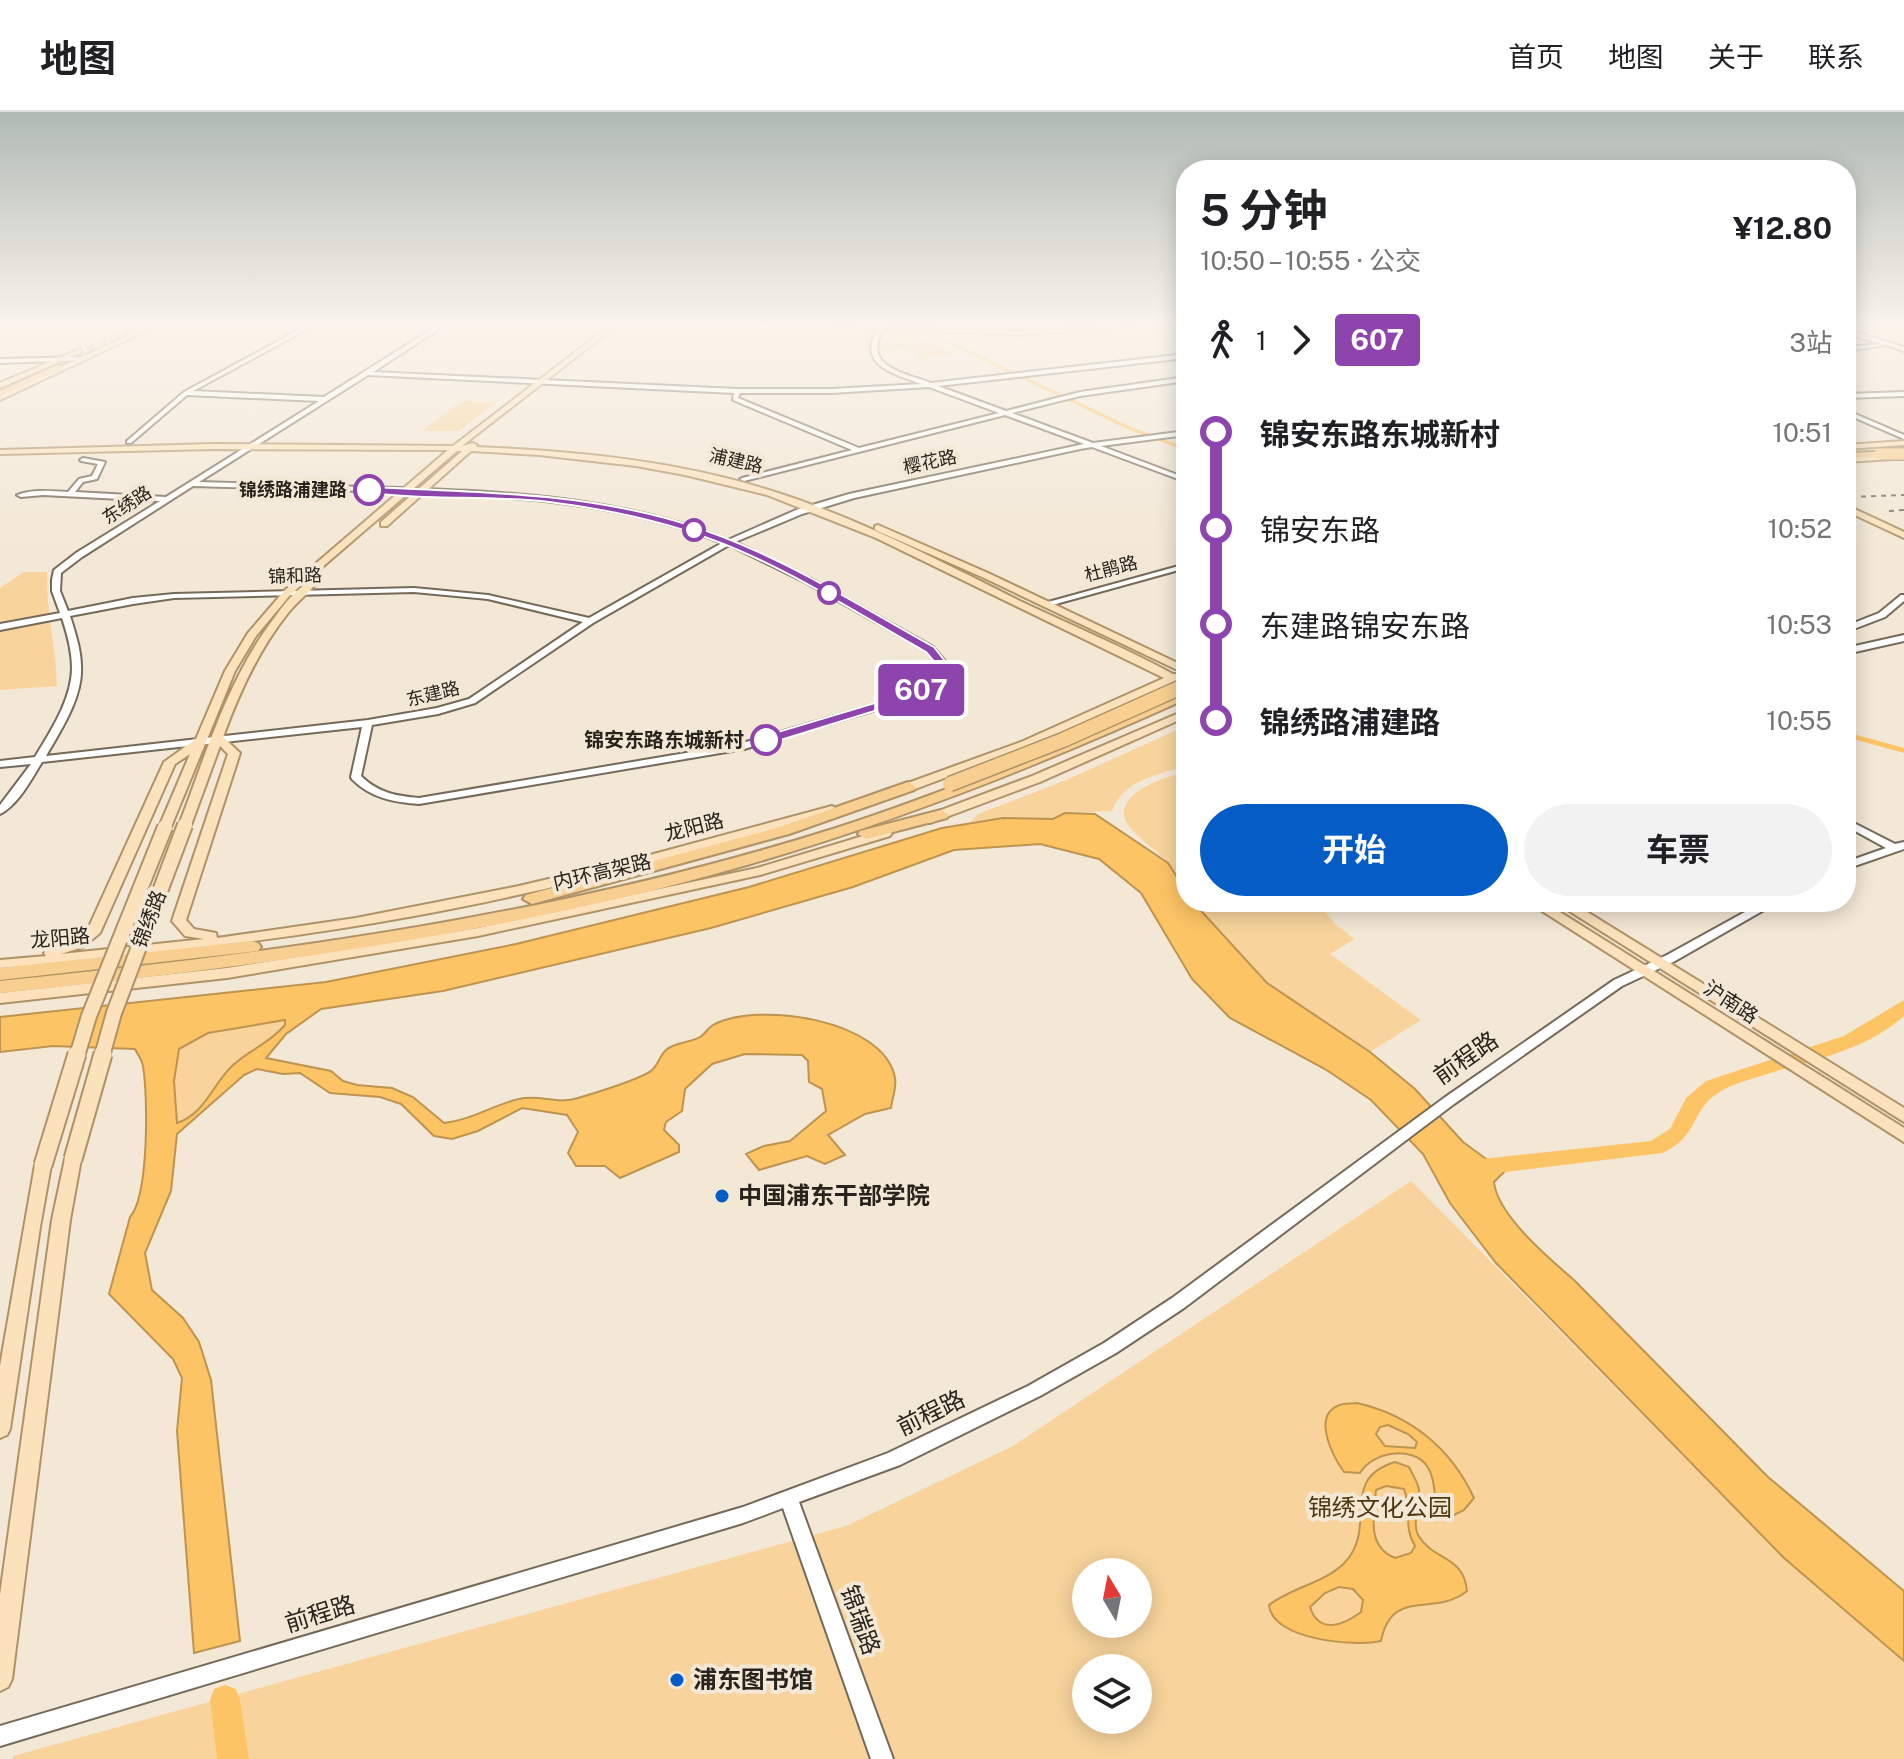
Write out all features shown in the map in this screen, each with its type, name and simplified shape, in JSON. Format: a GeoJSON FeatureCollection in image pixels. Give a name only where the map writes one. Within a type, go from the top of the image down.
{"type":"FeatureCollection","features":[{"type":"Feature","properties":{"kind":"highway"},"geometry":{"type":"LineString","coordinates":[[1856,454],[1880,454],[1903,448]]}},
{"type":"Feature","properties":{"kind":"highway"},"geometry":{"type":"LineString","coordinates":[[1856,453],[1903,448]]}},
{"type":"Feature","properties":{"kind":"highway","name":"内环高架路"},"geometry":{"type":"LineString","coordinates":[[0,987],[169,970],[345,945],[477,923],[695,872],[840,831],[954,787],[1063,740],[1176,686]]}},
{"type":"Feature","properties":{"kind":"highway","name":"内环高架路"},"geometry":{"type":"LineString","coordinates":[[5,967],[262,945],[532,899],[753,845],[954,787],[1045,757],[1176,698]]}},
{"type":"Feature","properties":{"kind":"highway"},"geometry":{"type":"LineString","coordinates":[[532,899],[783,831],[908,787]]}},
{"type":"Feature","properties":{"kind":"highway"},"geometry":{"type":"LineString","coordinates":[[695,872],[941,815]]}},
{"type":"Feature","properties":{"kind":"main road","name":"锦绣路"},"geometry":{"type":"LineString","coordinates":[[0,1429],[5,1362],[43,1165],[89,1016],[230,671],[252,635],[288,592],[407,491],[520,403]]}},
{"type":"Feature","properties":{"kind":"main road","name":"锦绣路"},"geometry":{"type":"LineString","coordinates":[[0,1679],[61,1220],[73,1159],[114,1013],[219,739],[247,671],[274,627],[302,592],[423,491],[466,445],[520,403]]}},
{"type":"Feature","properties":{"kind":"main road","name":"浦建路"},"geometry":{"type":"LineString","coordinates":[[0,450],[129,442],[579,448],[744,479],[823,504],[1176,667]]}},
{"type":"Feature","properties":{"kind":"main road","name":"浦建路"},"geometry":{"type":"LineString","coordinates":[[0,450],[255,443]]}},
{"type":"Feature","properties":{"kind":"main road","name":"浦建路"},"geometry":{"type":"LineString","coordinates":[[466,445],[559,452],[675,469],[762,490],[811,508],[927,560],[1176,680]]}},
{"type":"Feature","properties":{"kind":"main road"},"geometry":{"type":"LineString","coordinates":[[1856,511],[1904,532]]}},
{"type":"Feature","properties":{"kind":"main road","name":"龙阳路"},"geometry":{"type":"LineString","coordinates":[[5,967],[319,927],[488,897],[704,845],[908,787],[1176,685]]}},
{"type":"Feature","properties":{"kind":"main road"},"geometry":{"type":"LineString","coordinates":[[0,998],[257,969],[478,932],[760,871],[941,815],[1036,779],[1176,717]]}},
{"type":"Feature","properties":{"kind":"main road"},"geometry":{"type":"LineString","coordinates":[[219,739],[234,753],[180,916],[180,925],[190,933],[210,937],[319,927]]}},
{"type":"Feature","properties":{"kind":"main road"},"geometry":{"type":"LineString","coordinates":[[5,967],[66,949],[93,933],[170,762],[201,741]]}},
{"type":"Feature","properties":{"kind":"main road","name":"沪南路"},"geometry":{"type":"LineString","coordinates":[[1551,912],[1904,1136]]}},
{"type":"Feature","properties":{"kind":"main road","name":"沪南路"},"geometry":{"type":"LineString","coordinates":[[1578,912],[1904,1116]]}},
{"type":"Feature","properties":{"kind":"street"},"geometry":{"type":"LineString","coordinates":[[129,442],[175,403]]}},
{"type":"Feature","properties":{"kind":"street","name":"东绣路"},"geometry":{"type":"LineString","coordinates":[[0,811],[12,801],[76,687],[78,668],[64,613],[53,589],[57,572],[320,403]]}},
{"type":"Feature","properties":{"kind":"street"},"geometry":{"type":"LineString","coordinates":[[744,403],[859,450]]}},
{"type":"Feature","properties":{"kind":"street"},"geometry":{"type":"LineString","coordinates":[[977,403],[1176,476]]}},
{"type":"Feature","properties":{"kind":"street"},"geometry":{"type":"LineString","coordinates":[[744,479],[1044,403]]}},
{"type":"Feature","properties":{"kind":"street"},"geometry":{"type":"LineString","coordinates":[[1856,418],[1903,448]]}},
{"type":"Feature","properties":{"kind":"street","name":"樱花路"},"geometry":{"type":"LineString","coordinates":[[823,504],[1091,445],[1176,434]]}},
{"type":"Feature","properties":{"kind":"street"},"geometry":{"type":"LineString","coordinates":[[70,494],[81,480],[95,478],[102,462],[83,460]]}},
{"type":"Feature","properties":{"kind":"street"},"geometry":{"type":"LineString","coordinates":[[190,484],[513,496],[592,505],[661,520],[727,542],[779,566],[930,649],[944,666],[939,677],[929,686],[903,699],[740,747],[419,801],[400,800],[367,791],[356,777],[368,723]]}},
{"type":"Feature","properties":{"kind":"street"},"geometry":{"type":"LineString","coordinates":[[21,495],[167,499]]}},
{"type":"Feature","properties":{"kind":"street","name":"东建路"},"geometry":{"type":"LineString","coordinates":[[0,764],[368,723],[411,717],[472,701],[590,621],[727,542],[823,504]]}},
{"type":"Feature","properties":{"kind":"street","name":"杜鹃路"},"geometry":{"type":"LineString","coordinates":[[1045,604],[1176,569]]}},
{"type":"Feature","properties":{"kind":"street","name":"锦和路"},"geometry":{"type":"LineString","coordinates":[[0,627],[64,613],[174,596],[288,592],[453,592],[590,621]]}},
{"type":"Feature","properties":{"kind":"street"},"geometry":{"type":"LineString","coordinates":[[1856,625],[1882,615],[1904,597]]}},
{"type":"Feature","properties":{"kind":"street"},"geometry":{"type":"LineString","coordinates":[[1856,649],[1904,638]]}},
{"type":"Feature","properties":{"kind":"street"},"geometry":{"type":"LineString","coordinates":[[1856,827],[1899,847]]}},
{"type":"Feature","properties":{"kind":"street"},"geometry":{"type":"LineString","coordinates":[[1856,862],[1899,847]]}},
{"type":"Feature","properties":{"kind":"street","name":"前程路"},"geometry":{"type":"LineString","coordinates":[[0,1736],[789,1499],[907,1453],[1034,1391],[1110,1348],[1251,1251],[1449,1101],[1618,983],[1754,912]]}},
{"type":"Feature","properties":{"kind":"street","name":"锦瑞路"},"geometry":{"type":"LineString","coordinates":[[789,1499],[882,1759]]}},
{"type":"Feature","properties":{"kind":"green space"},"geometry":{"type":"Polygon","coordinates":[[[460,403],[496,403],[458,431],[422,431],[460,403]]]}},
{"type":"Feature","properties":{"kind":"green space"},"geometry":{"type":"Polygon","coordinates":[[[24,572],[47,572],[57,686],[0,690],[0,588],[24,572]]]}},
{"type":"Feature","properties":{"kind":"green space"},"geometry":{"type":"Polygon","coordinates":[[[1176,731],[1176,769],[1142,780],[1124,792],[1112,811],[1065,813],[1053,819],[1003,818],[971,822],[978,814],[1064,781],[1176,731]]]}},
{"type":"Feature","properties":{"kind":"green space"},"geometry":{"type":"Polygon","coordinates":[[[1176,776],[1176,874],[1166,860],[1129,826],[1124,811],[1134,794],[1176,776]]]}},
{"type":"Feature","properties":{"kind":"green space"},"geometry":{"type":"Polygon","coordinates":[[[1202,912],[1325,912],[1336,925],[1355,939],[1330,954],[1421,1020],[1370,1052],[1267,983],[1202,912]]]}},
{"type":"Feature","properties":{"kind":"green space"},"geometry":{"type":"Polygon","coordinates":[[[285,1019],[285,1025],[279,1031],[225,1073],[194,1113],[177,1123],[174,1081],[179,1049],[208,1033],[285,1019]]]}},
{"type":"Feature","properties":{"kind":"green space","name":"锦绣文化公园"},"geometry":{"type":"Polygon","coordinates":[[[1411,1181],[1784,1558],[1904,1661],[1904,1759],[13,1759],[13,1756],[846,1526],[1013,1446],[1411,1181]]]}},
{"type":"Feature","properties":{"kind":"shaded area"},"geometry":{"type":"Polygon","coordinates":[[[1065,813],[1095,814],[1168,863],[1176,875],[1176,912],[1202,912],[1267,983],[1370,1052],[1415,1089],[1463,1142],[1504,1172],[1494,1182],[1497,1195],[1526,1236],[1575,1281],[1768,1477],[1904,1591],[1904,1661],[1784,1558],[1496,1263],[1450,1203],[1423,1154],[1371,1100],[1325,1069],[1230,1018],[1192,979],[1141,893],[1099,859],[1040,844],[954,850],[853,887],[711,928],[443,991],[321,1009],[286,1034],[266,1058],[331,1071],[343,1081],[357,1085],[392,1088],[413,1097],[444,1123],[519,1099],[570,1100],[629,1081],[652,1070],[669,1047],[696,1039],[713,1025],[733,1018],[758,1015],[816,1020],[868,1041],[886,1058],[895,1078],[891,1108],[865,1114],[828,1135],[845,1155],[825,1164],[807,1156],[759,1170],[746,1154],[764,1146],[790,1141],[826,1111],[822,1089],[809,1082],[808,1061],[802,1055],[745,1054],[712,1064],[685,1089],[682,1111],[666,1122],[664,1130],[679,1145],[679,1152],[620,1178],[605,1166],[576,1166],[568,1153],[578,1132],[567,1115],[522,1108],[478,1131],[452,1139],[434,1136],[401,1104],[380,1097],[330,1093],[300,1073],[283,1074],[257,1069],[244,1075],[177,1134],[171,1191],[145,1253],[152,1290],[183,1318],[199,1342],[211,1380],[240,1641],[194,1653],[177,1431],[182,1378],[173,1359],[109,1294],[141,1189],[146,1121],[142,1064],[135,1049],[53,1046],[0,1052],[0,1017],[326,982],[516,944],[749,887],[942,828],[1003,818],[1053,819],[1065,813]],[[285,1020],[208,1033],[179,1049],[174,1081],[177,1123],[195,1113],[232,1066],[285,1025],[285,1020]]]}},
{"type":"Feature","properties":{"kind":"shaded area"},"geometry":{"type":"Polygon","coordinates":[[[1357,1403],[1376,1408],[1411,1425],[1441,1449],[1465,1480],[1474,1498],[1464,1510],[1450,1517],[1438,1510],[1430,1471],[1412,1455],[1383,1456],[1373,1460],[1360,1473],[1344,1472],[1327,1438],[1326,1419],[1337,1406],[1357,1403]],[[1388,1425],[1380,1427],[1376,1434],[1385,1446],[1415,1448],[1417,1442],[1388,1425]]]}},
{"type":"Feature","properties":{"kind":"shaded area"},"geometry":{"type":"Polygon","coordinates":[[[1395,1462],[1409,1467],[1419,1490],[1418,1535],[1432,1550],[1454,1564],[1465,1579],[1467,1591],[1454,1599],[1404,1608],[1386,1624],[1381,1641],[1335,1641],[1299,1633],[1284,1626],[1274,1617],[1269,1605],[1325,1577],[1345,1563],[1357,1540],[1364,1489],[1369,1478],[1379,1469],[1395,1462]],[[1386,1486],[1376,1490],[1374,1529],[1380,1546],[1395,1558],[1411,1553],[1415,1546],[1409,1532],[1404,1489],[1386,1486]],[[1339,1587],[1325,1593],[1310,1607],[1319,1621],[1340,1624],[1361,1612],[1363,1600],[1353,1589],[1339,1587]]]}},
{"type":"Feature","properties":{"kind":"waterway"},"geometry":{"type":"LineString","coordinates":[[1076,403],[1129,428],[1176,445]]}},
{"type":"Feature","properties":{"kind":"waterway"},"geometry":{"type":"LineString","coordinates":[[1856,737],[1904,751]]}},
{"type":"Feature","properties":{"kind":"waterway"},"geometry":{"type":"LineString","coordinates":[[1472,1168],[1654,1148],[1677,1135],[1694,1103],[1713,1086],[1851,1041],[1888,1020],[1904,1006]]}},
{"type":"Feature","properties":{"kind":"waterway"},"geometry":{"type":"LineString","coordinates":[[225,1700],[233,1759]]}},
{"type":"Feature","properties":{"kind":"railway"},"geometry":{"type":"LineString","coordinates":[[1856,497],[1904,495]]}},
{"type":"Feature","properties":{"kind":"railway"},"geometry":{"type":"LineString","coordinates":[[1889,511],[1904,510]]}},
{"type":"Feature","properties":{"kind":"bus line","name":"607"},"geometry":{"type":"LineString","coordinates":[[369,490],[546,499],[601,507],[680,525],[741,547],[779,566],[930,649],[944,666],[939,677],[929,686],[903,699],[766,740]]}},
{"type":"Feature","properties":{"kind":"place","name":"锦绣路浦建路"},"geometry":{"type":"Point","coordinates":[369,490]}},
{"type":"Feature","properties":{"kind":"place","name":"锦安东路东城新村"},"geometry":{"type":"Point","coordinates":[766,740]}},
{"type":"Feature","properties":{"kind":"place","name":"中国浦东干部学院"},"geometry":{"type":"Point","coordinates":[722,1196]}},
{"type":"Feature","properties":{"kind":"place","name":"浦东图书馆"},"geometry":{"type":"Point","coordinates":[677,1680]}}]}
